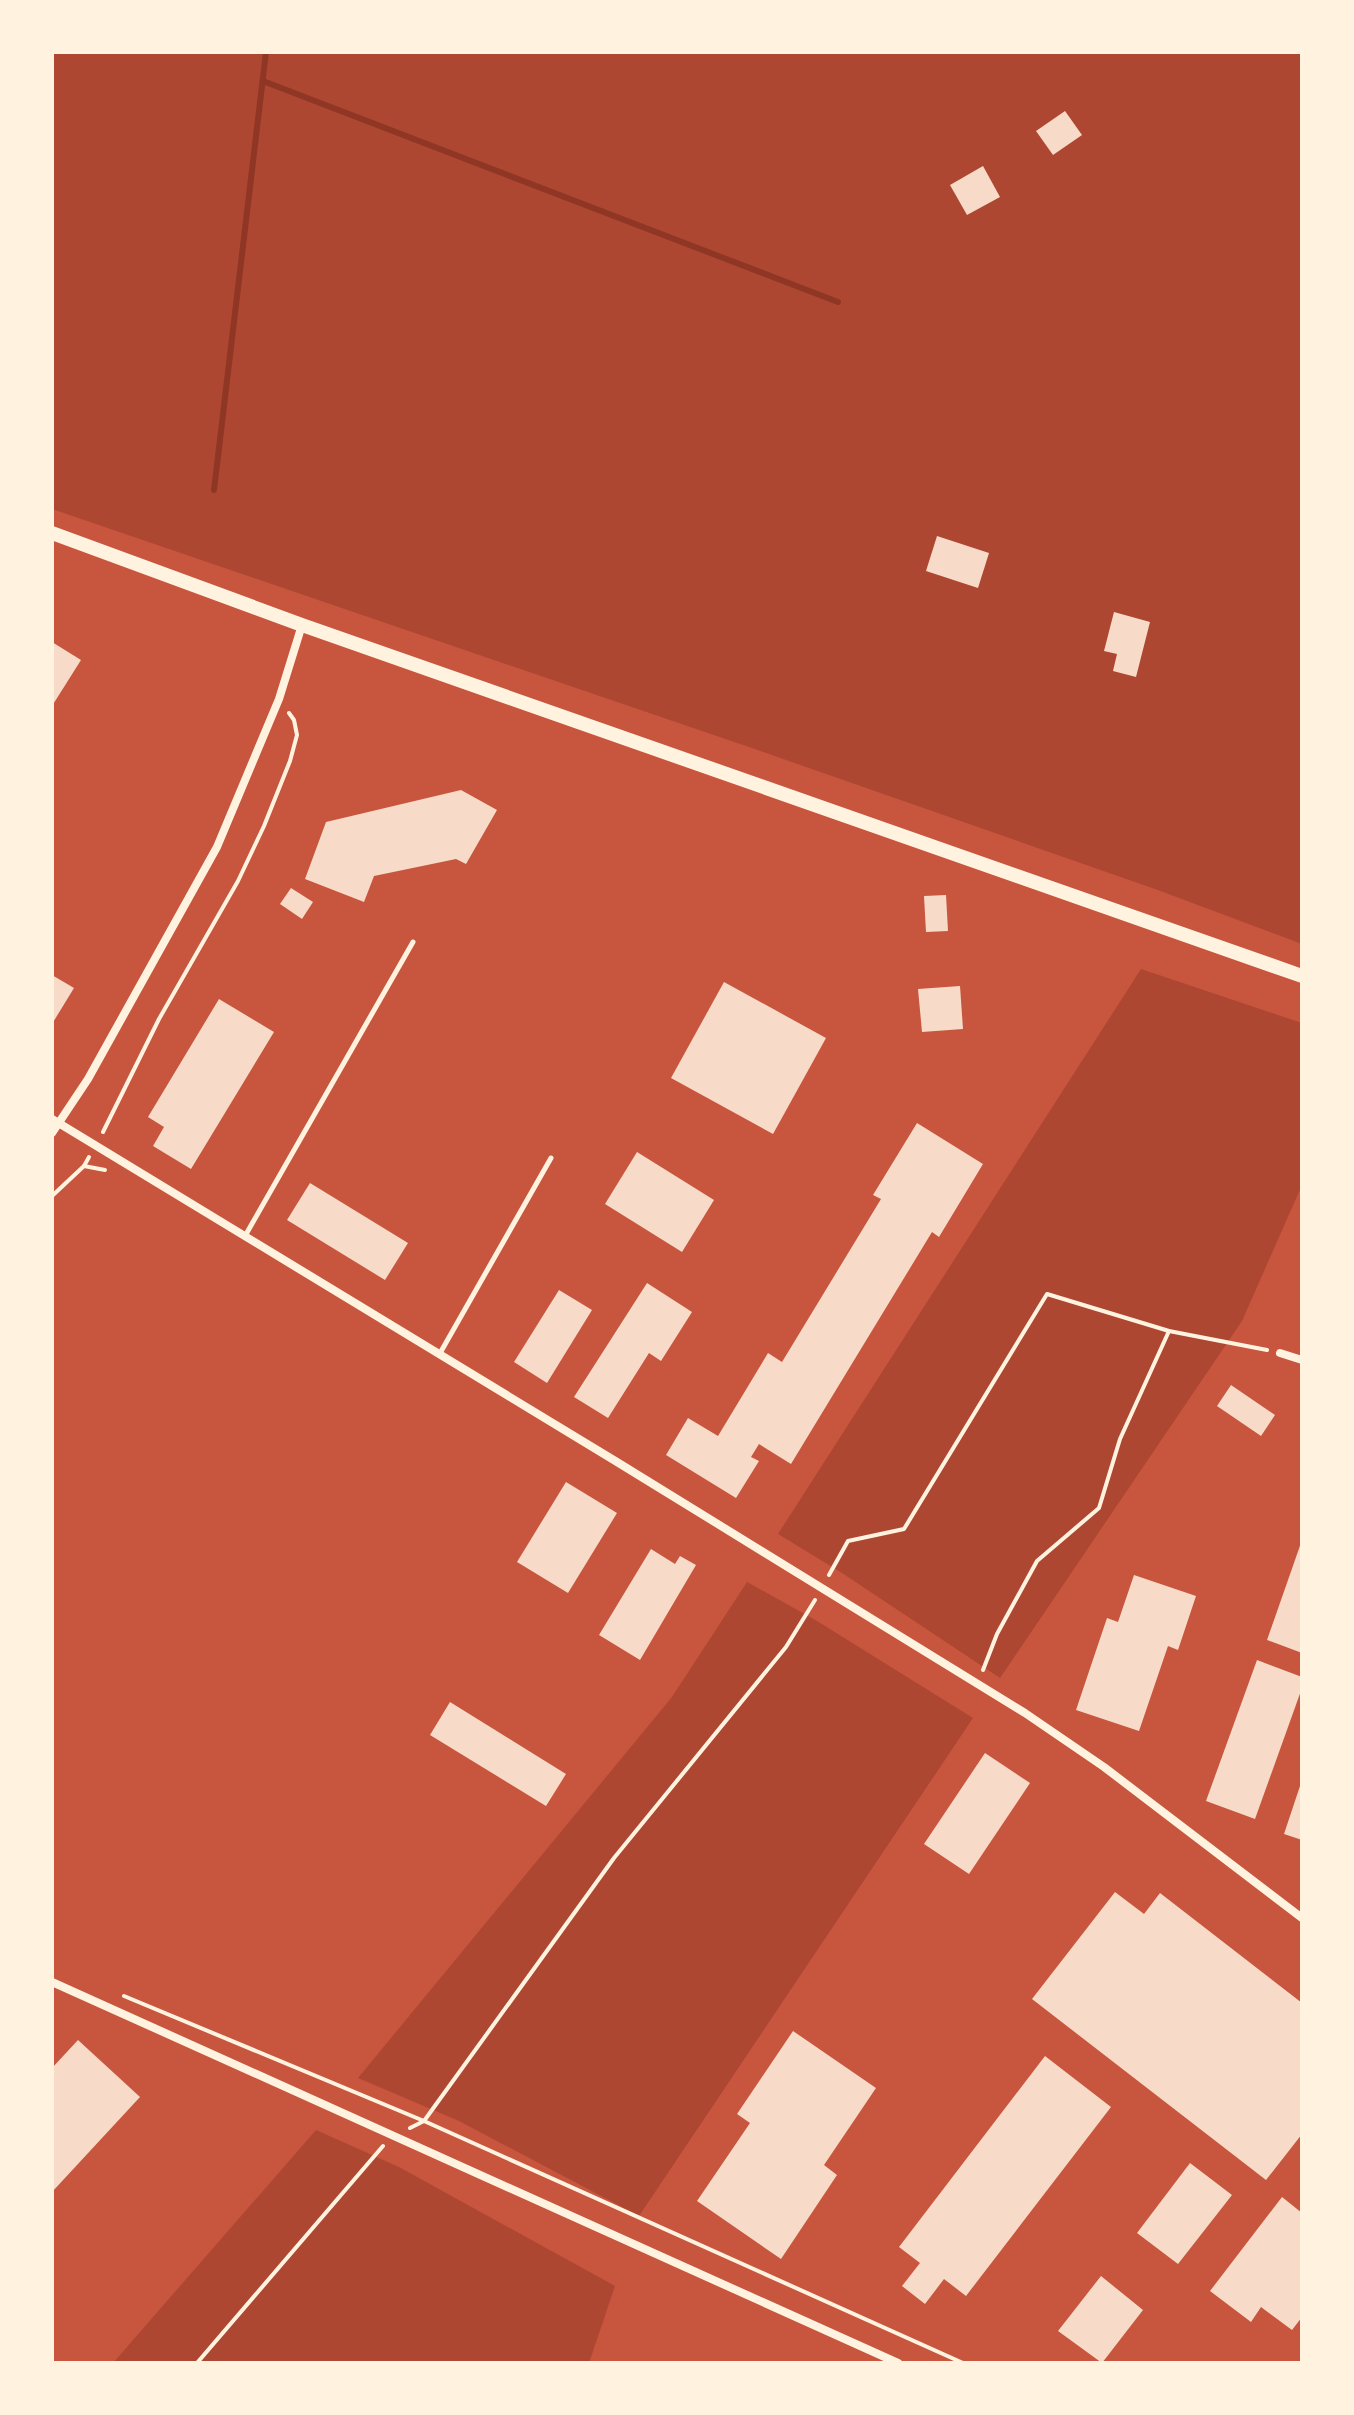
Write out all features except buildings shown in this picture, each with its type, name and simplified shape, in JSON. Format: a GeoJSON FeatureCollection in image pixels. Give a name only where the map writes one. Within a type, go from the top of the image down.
{"type":"FeatureCollection","features":[{"type":"Feature","properties":{"kind":"main road"},"geometry":{"type":"LineString","coordinates":[[52,533],[302,625],[1302,976]]}},
{"type":"Feature","properties":{"kind":"street"},"geometry":{"type":"LineString","coordinates":[[52,1133],[55,1121],[88,1079],[217,847],[279,699],[302,625]]}},
{"type":"Feature","properties":{"kind":"street"},"geometry":{"type":"LineString","coordinates":[[55,1121],[1025,1713],[1104,1767],[1302,1918]]}},
{"type":"Feature","properties":{"kind":"street"},"geometry":{"type":"LineString","coordinates":[[1280,1353],[1302,1360]]}},
{"type":"Feature","properties":{"kind":"street"},"geometry":{"type":"LineString","coordinates":[[52,1982],[898,2363]]}},
{"type":"Feature","properties":{"kind":"lane"},"geometry":{"type":"LineString","coordinates":[[245,1236],[413,942]]}},
{"type":"Feature","properties":{"kind":"lane"},"geometry":{"type":"LineString","coordinates":[[439,1355],[551,1158]]}},
{"type":"Feature","properties":{"kind":"path"},"geometry":{"type":"LineString","coordinates":[[52,1196],[84,1166],[159,1019],[238,881],[264,826],[297,735],[294,720],[279,699]]}},
{"type":"Feature","properties":{"kind":"path"},"geometry":{"type":"LineString","coordinates":[[84,1166],[110,1171]]}},
{"type":"Feature","properties":{"kind":"path"},"geometry":{"type":"LineString","coordinates":[[197,2363],[392,2137],[424,2121],[614,1858],[786,1647],[848,1541],[904,1529],[1047,1294],[1169,1331],[1280,1353]]}},
{"type":"Feature","properties":{"kind":"path"},"geometry":{"type":"LineString","coordinates":[[978,1685],[997,1634],[1037,1561],[1099,1508],[1120,1439],[1169,1331]]}},
{"type":"Feature","properties":{"kind":"path"},"geometry":{"type":"LineString","coordinates":[[124,1996],[424,2121],[963,2363]]}},
{"type":"Feature","properties":{"kind":"shaded area"},"geometry":{"type":"Polygon","coordinates":[[[52,52],[1302,52],[1302,944],[1155,889],[746,746],[52,509],[52,52]]]}},
{"type":"Feature","properties":{"kind":"shaded area"},"geometry":{"type":"Polygon","coordinates":[[[1141,969],[1302,1023],[1302,1185],[1242,1321],[1000,1678],[778,1534],[1141,969]]]}},
{"type":"Feature","properties":{"kind":"shaded area"},"geometry":{"type":"Polygon","coordinates":[[[747,1582],[817,1621],[973,1718],[639,2216],[459,2121],[358,2078],[672,1697],[747,1582]]]}},
{"type":"Feature","properties":{"kind":"shaded area"},"geometry":{"type":"Polygon","coordinates":[[[316,2130],[399,2167],[615,2286],[589,2363],[113,2363],[316,2130]]]}},
{"type":"Feature","properties":{"kind":"waterway"},"geometry":{"type":"LineString","coordinates":[[214,490],[266,52]]}},
{"type":"Feature","properties":{"kind":"waterway"},"geometry":{"type":"LineString","coordinates":[[263,81],[838,302]]}}]}
